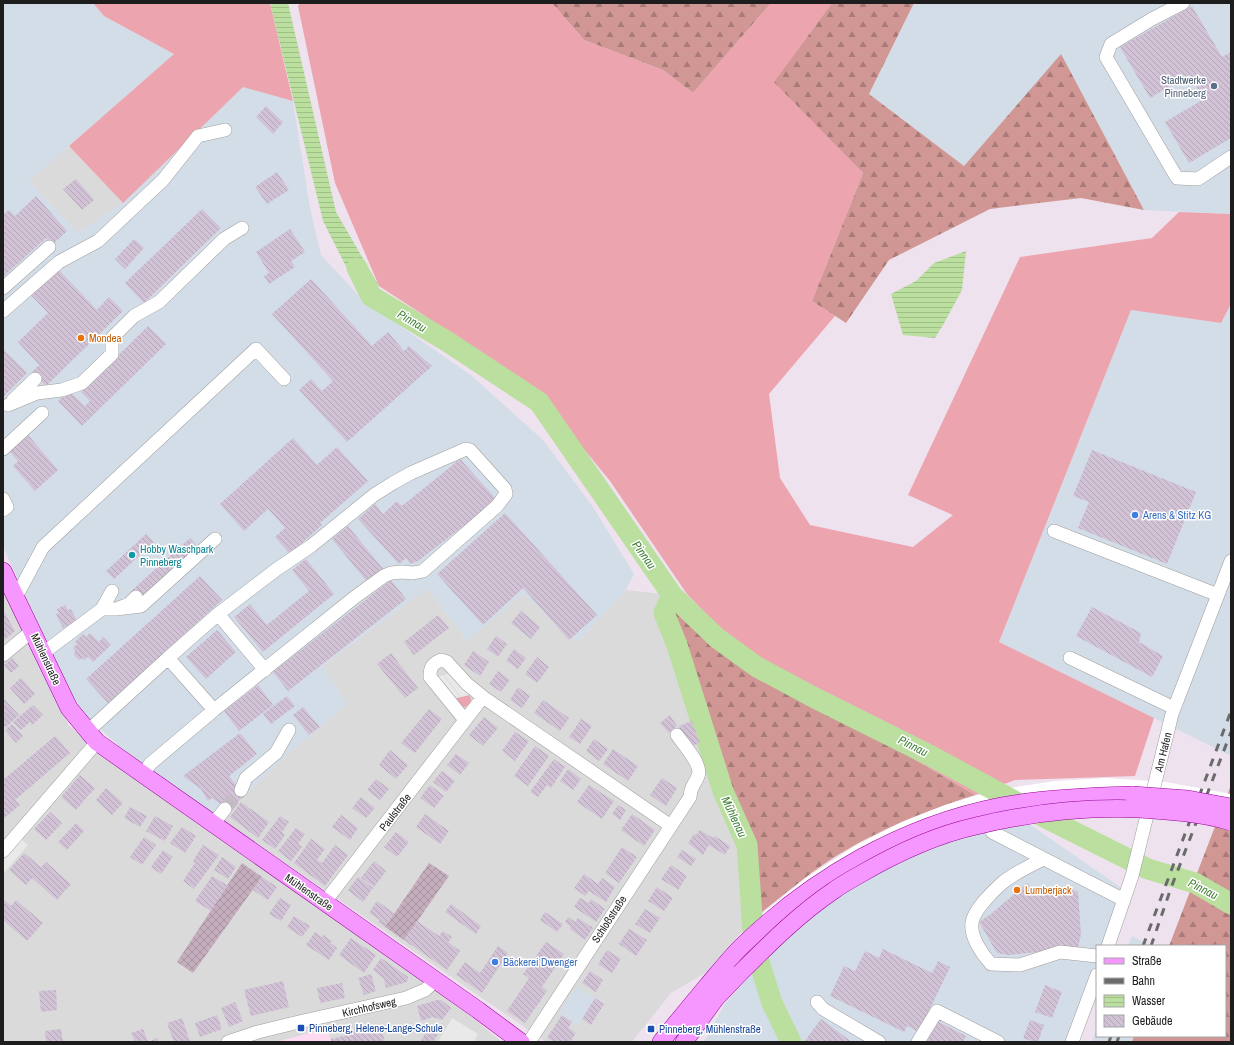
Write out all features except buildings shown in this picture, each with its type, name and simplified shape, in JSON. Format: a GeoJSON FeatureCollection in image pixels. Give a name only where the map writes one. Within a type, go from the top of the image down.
{"type":"FeatureCollection","features":[{"type":"Feature","properties":{"kind":"main road","name":"Mühlenstraße"},"geometry":{"type":"LineString","coordinates":[[3,571],[69,708],[92,737],[143,775],[436,980],[521,1042]]}},
{"type":"Feature","properties":{"kind":"main road"},"geometry":{"type":"LineString","coordinates":[[661,1042],[741,947],[781,912],[820,882],[901,838],[938,823],[1000,806],[1080,796],[1141,795],[1188,799],[1231,807]]}},
{"type":"Feature","properties":{"kind":"main road"},"geometry":{"type":"LineString","coordinates":[[684,1042],[716,998],[789,925],[833,891],[905,851],[940,837],[975,826],[1048,812],[1089,809],[1174,811],[1231,822]]}},
{"type":"Feature","properties":{"kind":"street"},"geometry":{"type":"LineString","coordinates":[[1183,3],[1152,19],[1111,44],[1106,57],[1177,178],[1198,179],[1231,157]]}},
{"type":"Feature","properties":{"kind":"street"},"geometry":{"type":"LineString","coordinates":[[3,311],[59,262],[98,241],[163,180],[198,136],[225,130]]}},
{"type":"Feature","properties":{"kind":"street"},"geometry":{"type":"LineString","coordinates":[[6,408],[37,393],[62,390],[82,383],[112,354],[112,338],[134,316],[159,302],[224,239],[242,228]]}},
{"type":"Feature","properties":{"kind":"street"},"geometry":{"type":"LineString","coordinates":[[3,288],[49,247]]}},
{"type":"Feature","properties":{"kind":"street"},"geometry":{"type":"LineString","coordinates":[[16,598],[43,547],[256,349],[284,379]]}},
{"type":"Feature","properties":{"kind":"street"},"geometry":{"type":"LineString","coordinates":[[6,408],[35,379]]}},
{"type":"Feature","properties":{"kind":"street"},"geometry":{"type":"LineString","coordinates":[[3,450],[42,413]]}},
{"type":"Feature","properties":{"kind":"street"},"geometry":{"type":"LineString","coordinates":[[3,851],[92,737],[168,658],[218,614],[277,569],[311,546],[380,491],[411,473],[462,450],[470,450],[505,489],[506,494],[497,506],[423,570],[413,573],[391,573],[384,576],[355,597],[214,710],[150,764],[143,775]]}},
{"type":"Feature","properties":{"kind":"street"},"geometry":{"type":"LineString","coordinates":[[3,499],[7,507],[3,510]]}},
{"type":"Feature","properties":{"kind":"street"},"geometry":{"type":"LineString","coordinates":[[1054,531],[1218,595]]}},
{"type":"Feature","properties":{"kind":"street"},"geometry":{"type":"LineString","coordinates":[[102,609],[141,606],[215,539]]}},
{"type":"Feature","properties":{"kind":"street","name":"Am Hafen"},"geometry":{"type":"LineString","coordinates":[[1108,945],[1132,876],[1174,708],[1231,562]]}},
{"type":"Feature","properties":{"kind":"street"},"geometry":{"type":"LineString","coordinates":[[43,653],[102,609],[112,591]]}},
{"type":"Feature","properties":{"kind":"street"},"geometry":{"type":"LineString","coordinates":[[116,609],[129,604],[136,597]]}},
{"type":"Feature","properties":{"kind":"street"},"geometry":{"type":"LineString","coordinates":[[218,614],[265,670]]}},
{"type":"Feature","properties":{"kind":"street"},"geometry":{"type":"LineString","coordinates":[[3,655],[32,630]]}},
{"type":"Feature","properties":{"kind":"street"},"geometry":{"type":"LineString","coordinates":[[168,658],[214,710]]}},
{"type":"Feature","properties":{"kind":"street"},"geometry":{"type":"LineString","coordinates":[[1070,658],[1174,708]]}},
{"type":"Feature","properties":{"kind":"street"},"geometry":{"type":"LineString","coordinates":[[465,720],[430,677],[430,668],[434,663],[441,660],[447,662],[466,684],[671,826]]}},
{"type":"Feature","properties":{"kind":"street","name":"Paulstraße"},"geometry":{"type":"LineString","coordinates":[[324,903],[484,697]]}},
{"type":"Feature","properties":{"kind":"street"},"geometry":{"type":"LineString","coordinates":[[241,790],[246,778],[276,753],[289,730]]}},
{"type":"Feature","properties":{"kind":"street","name":"Schloßstraße"},"geometry":{"type":"LineString","coordinates":[[529,1042],[690,797],[690,788],[699,775],[698,767],[692,756],[676,735]]}},
{"type":"Feature","properties":{"kind":"street"},"geometry":{"type":"LineString","coordinates":[[213,824],[225,809]]}},
{"type":"Feature","properties":{"kind":"street"},"geometry":{"type":"LineString","coordinates":[[992,832],[1124,900]]}},
{"type":"Feature","properties":{"kind":"street"},"geometry":{"type":"LineString","coordinates":[[1043,858],[1001,884],[983,902],[974,915],[972,924],[975,939],[982,954],[991,964],[1006,966],[1020,965],[1060,952],[1096,956]]}},
{"type":"Feature","properties":{"kind":"street"},"geometry":{"type":"LineString","coordinates":[[1072,1042],[1096,978]]}},
{"type":"Feature","properties":{"kind":"street","name":"Kirchhofsweg"},"geometry":{"type":"LineString","coordinates":[[228,1042],[258,1032],[406,998],[425,990],[436,980]]}},
{"type":"Feature","properties":{"kind":"street"},"geometry":{"type":"LineString","coordinates":[[817,1002],[823,1009],[879,1042]]}},
{"type":"Feature","properties":{"kind":"street"},"geometry":{"type":"LineString","coordinates":[[918,1042],[937,1011],[998,1042]]}},
{"type":"Feature","properties":{"kind":"shaded area"},"geometry":{"type":"Polygon","coordinates":[[[3,3],[93,3],[104,16],[174,54],[29,181],[78,233],[123,203],[243,86],[293,101],[310,208],[321,255],[363,300],[472,376],[544,441],[593,507],[634,574],[626,590],[578,642],[523,594],[467,641],[427,588],[322,666],[347,704],[281,761],[242,798],[224,821],[119,746],[87,717],[71,693],[3,547],[3,3]]]}},
{"type":"Feature","properties":{"kind":"shaded area"},"geometry":{"type":"Polygon","coordinates":[[[93,3],[270,3],[293,101],[243,87],[123,203],[69,146],[174,54],[104,16],[93,3]]]}},
{"type":"Feature","properties":{"kind":"shaded area"},"geometry":{"type":"Polygon","coordinates":[[[300,3],[552,3],[584,40],[663,70],[693,93],[771,3],[832,3],[775,81],[863,173],[812,301],[835,316],[769,394],[780,478],[810,525],[913,547],[953,515],[908,495],[1020,257],[1152,238],[1179,212],[1231,214],[1231,304],[1221,323],[1131,310],[999,642],[1154,718],[1135,776],[1015,780],[975,795],[757,667],[687,594],[610,481],[552,410],[468,344],[379,286],[335,183],[298,6],[300,3]]]}},
{"type":"Feature","properties":{"kind":"shaded area"},"geometry":{"type":"Polygon","coordinates":[[[914,3],[1231,3],[1231,214],[1144,210],[1061,55],[964,166],[869,94],[914,3]]]}},
{"type":"Feature","properties":{"kind":"shaded area"},"geometry":{"type":"Polygon","coordinates":[[[69,146],[123,203],[78,233],[29,181],[69,146]]]}},
{"type":"Feature","properties":{"kind":"shaded area"},"geometry":{"type":"Polygon","coordinates":[[[1231,304],[1231,756],[999,642],[1131,310],[1221,323],[1231,304]]]}},
{"type":"Feature","properties":{"kind":"shaded area"},"geometry":{"type":"Polygon","coordinates":[[[3,587],[69,726],[446,996],[502,1042],[3,1042],[3,587]]]}},
{"type":"Feature","properties":{"kind":"shaded area"},"geometry":{"type":"Polygon","coordinates":[[[427,588],[467,641],[523,593],[578,642],[626,590],[672,595],[664,613],[677,645],[723,791],[747,845],[752,920],[705,973],[671,993],[632,1042],[546,1042],[224,821],[242,798],[281,761],[347,704],[322,666],[427,588]]]}},
{"type":"Feature","properties":{"kind":"shaded area"},"geometry":{"type":"Polygon","coordinates":[[[452,673],[469,695],[461,697],[444,675],[452,673]]]}},
{"type":"Feature","properties":{"kind":"shaded area"},"geometry":{"type":"Polygon","coordinates":[[[443,675],[460,697],[453,699],[435,677],[443,675]]]}},
{"type":"Feature","properties":{"kind":"shaded area"},"geometry":{"type":"Polygon","coordinates":[[[469,695],[471,699],[470,704],[465,707],[460,707],[453,699],[469,695]]]}},
{"type":"Feature","properties":{"kind":"shaded area"},"geometry":{"type":"Polygon","coordinates":[[[1022,819],[1126,891],[1106,945],[1096,945],[1096,973],[1070,1042],[704,1042],[724,1005],[770,953],[806,919],[846,890],[914,852],[1022,819]]]}},
{"type":"Feature","properties":{"kind":"shaded area"},"geometry":{"type":"Polygon","coordinates":[[[21,839],[28,845],[3,874],[3,859],[21,839]]]}},
{"type":"Feature","properties":{"kind":"shaded area"},"geometry":{"type":"Polygon","coordinates":[[[242,863],[262,877],[193,973],[177,962],[242,863]]]}},
{"type":"Feature","properties":{"kind":"shaded area"},"geometry":{"type":"Polygon","coordinates":[[[429,863],[449,876],[404,940],[385,927],[429,863]]]}},
{"type":"Feature","properties":{"kind":"shaded area"},"geometry":{"type":"Polygon","coordinates":[[[1132,936],[1150,945],[1128,945],[1132,936]]]}},
{"type":"Feature","properties":{"kind":"shaded area"},"geometry":{"type":"Polygon","coordinates":[[[577,986],[595,998],[578,1026],[559,1013],[577,986]]]}},
{"type":"Feature","properties":{"kind":"shaded area"},"geometry":{"type":"Polygon","coordinates":[[[452,1018],[478,1034],[474,1042],[438,1042],[452,1018]]]}},
{"type":"Feature","properties":{"kind":"shaded area"},"geometry":{"type":"Polygon","coordinates":[[[328,1028],[331,1042],[276,1042],[328,1028]]]}},
{"type":"Feature","properties":{"kind":"shaded area"},"geometry":{"type":"Polygon","coordinates":[[[1096,1031],[1096,1037],[1134,1037],[1132,1042],[1092,1042],[1096,1031]]]}},
{"type":"Feature","properties":{"kind":"green space"},"geometry":{"type":"Polygon","coordinates":[[[552,3],[771,3],[693,93],[663,70],[584,40],[552,3]]]}},
{"type":"Feature","properties":{"kind":"green space"},"geometry":{"type":"Polygon","coordinates":[[[832,3],[914,3],[869,94],[964,166],[1061,54],[1144,210],[1081,198],[990,209],[889,260],[846,323],[812,301],[863,173],[774,82],[832,3]]]}},
{"type":"Feature","properties":{"kind":"green space"},"geometry":{"type":"Polygon","coordinates":[[[672,595],[717,638],[757,667],[975,795],[931,810],[889,828],[849,849],[810,874],[752,920],[747,845],[723,791],[677,645],[664,613],[672,595]]]}},
{"type":"Feature","properties":{"kind":"green space"},"geometry":{"type":"Polygon","coordinates":[[[1231,785],[1231,1042],[1132,1042],[1134,1037],[1226,1037],[1226,945],[1169,945],[1231,785]]]}},
{"type":"Feature","properties":{"kind":"water"},"geometry":{"type":"Polygon","coordinates":[[[270,3],[288,3],[336,212],[379,286],[363,300],[323,221],[270,3]]]}},
{"type":"Feature","properties":{"kind":"water"},"geometry":{"type":"Polygon","coordinates":[[[966,251],[962,290],[935,338],[903,335],[891,294],[916,281],[934,263],[966,251]]]}},
{"type":"Feature","properties":{"kind":"pier"},"geometry":{"type":"Polygon","coordinates":[[[1107,778],[1166,782],[1231,794],[1231,828],[1158,813],[1016,819],[907,855],[819,908],[745,977],[721,956],[768,909],[806,878],[855,846],[902,822],[945,805],[1003,789],[1055,781],[1107,778]]]}},
{"type":"Feature","properties":{"kind":"waterway","name":"Pinnau"},"geometry":{"type":"LineString","coordinates":[[357,268],[371,296],[448,342],[539,402],[672,595],[717,638],[757,667],[931,756],[1046,818],[1148,869],[1195,883],[1231,904]]}},
{"type":"Feature","properties":{"kind":"waterway","name":"Mühlenau"},"geometry":{"type":"LineString","coordinates":[[672,595],[664,613],[677,645],[723,791],[747,845],[754,945],[772,1003],[791,1042]]}},
{"type":"Feature","properties":{"kind":"tunnel"},"geometry":{"type":"LineString","coordinates":[[225,809],[241,790]]}},
{"type":"Feature","properties":{"kind":"railway"},"geometry":{"type":"LineString","coordinates":[[1143,945],[1231,711]]}},
{"type":"Feature","properties":{"kind":"railway"},"geometry":{"type":"LineString","coordinates":[[1151,945],[1171,888],[1231,732]]}},
{"type":"Feature","properties":{"kind":"railway"},"geometry":{"type":"LineString","coordinates":[[1109,1042],[1111,1037]]}},
{"type":"Feature","properties":{"kind":"railway"},"geometry":{"type":"LineString","coordinates":[[1117,1042],[1119,1037]]}},
{"type":"Feature","properties":{"kind":"place","name":"Stadtwerke Pinneberg"},"geometry":{"type":"Point","coordinates":[1214,86]}},
{"type":"Feature","properties":{"kind":"place","name":"Mondea"},"geometry":{"type":"Point","coordinates":[81,338]}},
{"type":"Feature","properties":{"kind":"place","name":"Arens & Stitz KG"},"geometry":{"type":"Point","coordinates":[1135,515]}},
{"type":"Feature","properties":{"kind":"place","name":"Hobby Waschpark Pinneberg"},"geometry":{"type":"Point","coordinates":[132,555]}},
{"type":"Feature","properties":{"kind":"place","name":"Lumberjack"},"geometry":{"type":"Point","coordinates":[1017,890]}},
{"type":"Feature","properties":{"kind":"place","name":"Bäckerei Dwenger"},"geometry":{"type":"Point","coordinates":[495,962]}},
{"type":"Feature","properties":{"kind":"place","name":"Pinneberg, Helene-Lange-Schule"},"geometry":{"type":"Point","coordinates":[301,1028]}},
{"type":"Feature","properties":{"kind":"place","name":"Pinneberg, Mühlenstraße"},"geometry":{"type":"Point","coordinates":[651,1029]}}]}
